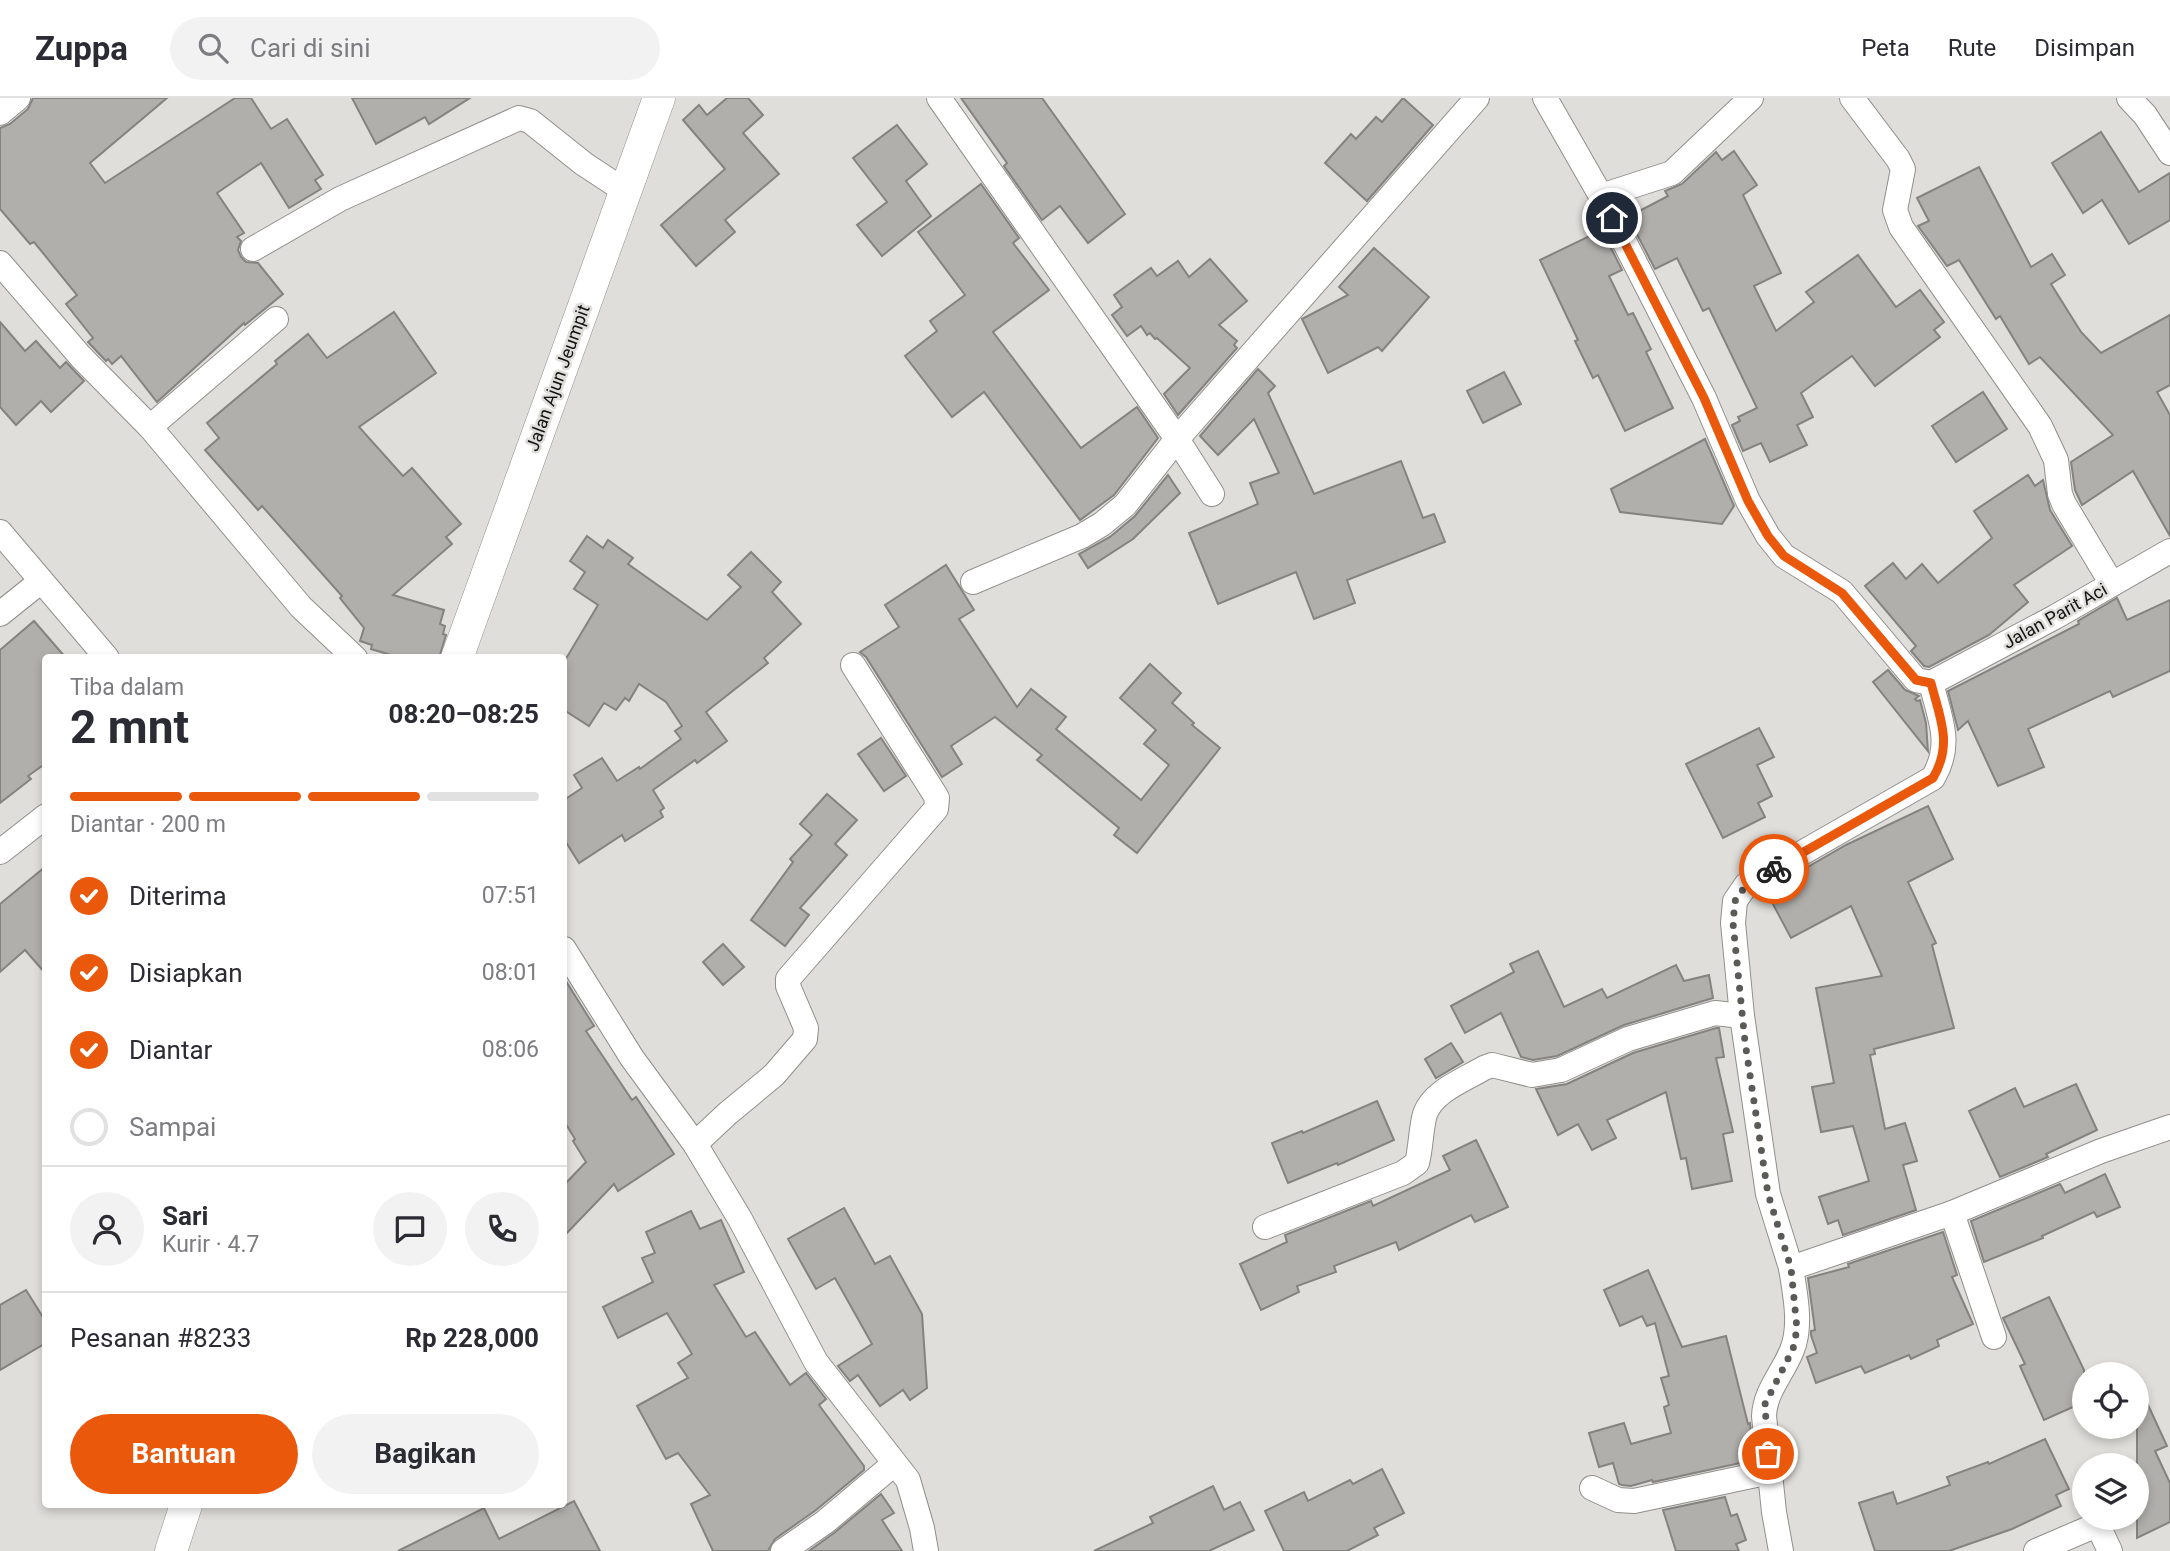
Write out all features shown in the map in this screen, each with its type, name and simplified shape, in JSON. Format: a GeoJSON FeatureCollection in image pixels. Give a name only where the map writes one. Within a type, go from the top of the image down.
{"type":"FeatureCollection","features":[{"type":"Feature","properties":{"kind":"street"},"geometry":{"type":"LineString","coordinates":[[0,113],[18,98]]}},
{"type":"Feature","properties":{"kind":"street","name":"Jalan Ajun Jeumpit"},"geometry":{"type":"LineString","coordinates":[[458,654],[659,98]]}},
{"type":"Feature","properties":{"kind":"street"},"geometry":{"type":"LineString","coordinates":[[939,98],[1177,439],[1212,494]]}},
{"type":"Feature","properties":{"kind":"street"},"geometry":{"type":"LineString","coordinates":[[973,582],[1049,551],[1102,524],[1125,505],[1177,439],[1477,98]]}},
{"type":"Feature","properties":{"kind":"street"},"geometry":{"type":"LineString","coordinates":[[1545,98],[1601,196],[1704,398],[1748,501],[1768,536],[1784,556],[1842,593],[1916,680],[1935,681],[1944,735],[1942,763],[1933,778],[1746,885],[1735,901],[1733,923],[1742,1016],[1768,1194],[1791,1268],[1797,1329],[1793,1349],[1765,1404],[1770,1472],[1781,1551]]}},
{"type":"Feature","properties":{"kind":"street"},"geometry":{"type":"LineString","coordinates":[[1601,196],[1672,173],[1751,98]]}},
{"type":"Feature","properties":{"kind":"street"},"geometry":{"type":"LineString","coordinates":[[1852,98],[1903,169],[1895,210],[1901,227],[2040,426],[2056,460],[2060,494],[2064,504],[2112,584]]}},
{"type":"Feature","properties":{"kind":"street"},"geometry":{"type":"LineString","coordinates":[[2129,98],[2145,115],[2170,153]]}},
{"type":"Feature","properties":{"kind":"street"},"geometry":{"type":"LineString","coordinates":[[253,249],[340,199],[519,118],[530,121],[584,164],[625,191]]}},
{"type":"Feature","properties":{"kind":"street"},"geometry":{"type":"LineString","coordinates":[[0,263],[81,357],[150,427],[301,607],[351,654]]}},
{"type":"Feature","properties":{"kind":"street"},"geometry":{"type":"LineString","coordinates":[[150,427],[276,319]]}},
{"type":"Feature","properties":{"kind":"street"},"geometry":{"type":"LineString","coordinates":[[0,532],[103,654]]}},
{"type":"Feature","properties":{"kind":"street","name":"Jalan Parit Aci"},"geometry":{"type":"LineString","coordinates":[[1935,681],[2170,551]]}},
{"type":"Feature","properties":{"kind":"street"},"geometry":{"type":"LineString","coordinates":[[0,614],[40,582]]}},
{"type":"Feature","properties":{"kind":"street"},"geometry":{"type":"LineString","coordinates":[[695,1144],[774,1075],[805,1040],[806,1028],[788,986],[788,979],[936,808],[937,798],[853,666]]}},
{"type":"Feature","properties":{"kind":"street"},"geometry":{"type":"LineString","coordinates":[[0,852],[42,819]]}},
{"type":"Feature","properties":{"kind":"street"},"geometry":{"type":"LineString","coordinates":[[567,954],[632,1058],[695,1144],[740,1219],[816,1362],[908,1480],[926,1551]]}},
{"type":"Feature","properties":{"kind":"street"},"geometry":{"type":"LineString","coordinates":[[1265,1227],[1403,1172],[1417,1163],[1424,1117],[1432,1100],[1484,1068],[1492,1065],[1532,1075],[1561,1070],[1628,1039],[1714,1013],[1742,1016]]}},
{"type":"Feature","properties":{"kind":"street"},"geometry":{"type":"LineString","coordinates":[[1791,1268],[1952,1213],[2101,1151],[2170,1127]]}},
{"type":"Feature","properties":{"kind":"street"},"geometry":{"type":"LineString","coordinates":[[1952,1213],[1994,1337]]}},
{"type":"Feature","properties":{"kind":"street"},"geometry":{"type":"LineString","coordinates":[[783,1551],[825,1522],[894,1464]]}},
{"type":"Feature","properties":{"kind":"street"},"geometry":{"type":"LineString","coordinates":[[1592,1488],[1618,1500],[1634,1500],[1770,1472]]}},
{"type":"Feature","properties":{"kind":"street"},"geometry":{"type":"LineString","coordinates":[[171,1551],[185,1508]]}},
{"type":"Feature","properties":{"kind":"street"},"geometry":{"type":"LineString","coordinates":[[2036,1551],[2092,1527],[2101,1532],[2110,1551]]}},
{"type":"Feature","properties":{"kind":"building"},"geometry":{"type":"Polygon","coordinates":[[[33,98],[167,98],[90,163],[105,183],[235,98],[251,98],[271,129],[287,119],[323,175],[315,180],[321,189],[289,208],[261,163],[217,193],[244,233],[237,237],[241,241],[238,250],[241,257],[246,262],[258,263],[283,294],[245,325],[244,323],[157,402],[121,356],[112,364],[88,342],[93,338],[66,304],[77,295],[34,242],[30,244],[0,209],[0,128],[10,124],[28,109],[33,98]]]}},
{"type":"Feature","properties":{"kind":"building"},"geometry":{"type":"Polygon","coordinates":[[[352,98],[470,98],[429,124],[425,117],[376,144],[352,98]]]}},
{"type":"Feature","properties":{"kind":"building"},"geometry":{"type":"Polygon","coordinates":[[[727,98],[748,98],[763,115],[743,133],[779,174],[725,220],[735,232],[696,266],[661,225],[725,169],[683,120],[699,105],[707,115],[727,98]]]}},
{"type":"Feature","properties":{"kind":"building"},"geometry":{"type":"Polygon","coordinates":[[[961,98],[1042,98],[1125,214],[1088,243],[1060,206],[1042,220],[1004,166],[1007,163],[961,98]]]}},
{"type":"Feature","properties":{"kind":"building"},"geometry":{"type":"Polygon","coordinates":[[[1403,98],[1433,125],[1367,201],[1325,163],[1351,134],[1356,139],[1376,117],[1382,122],[1403,98]]]}},
{"type":"Feature","properties":{"kind":"building"},"geometry":{"type":"Polygon","coordinates":[[[897,125],[927,164],[906,181],[931,216],[882,256],[857,225],[887,202],[853,158],[897,125]]]}},
{"type":"Feature","properties":{"kind":"building"},"geometry":{"type":"Polygon","coordinates":[[[2101,132],[2139,192],[2170,173],[2170,220],[2129,244],[2102,200],[2083,213],[2052,163],[2101,132]]]}},
{"type":"Feature","properties":{"kind":"building"},"geometry":{"type":"Polygon","coordinates":[[[1734,151],[1757,185],[1743,195],[1781,273],[1754,286],[1776,331],[1814,302],[1806,292],[1858,255],[1896,307],[1920,290],[1944,322],[1934,330],[1940,337],[1875,386],[1852,356],[1801,393],[1813,417],[1797,425],[1807,445],[1770,462],[1761,443],[1743,451],[1732,425],[1740,421],[1738,417],[1757,408],[1709,308],[1703,311],[1677,258],[1655,269],[1628,217],[1668,196],[1665,191],[1682,184],[1716,152],[1722,160],[1734,151]]]}},
{"type":"Feature","properties":{"kind":"building"},"geometry":{"type":"Polygon","coordinates":[[[1979,167],[2031,267],[2052,254],[2065,275],[2051,284],[2081,332],[2101,353],[2170,315],[2170,385],[2157,392],[2170,415],[2170,536],[2133,471],[2082,505],[2075,490],[2071,462],[2113,435],[2040,357],[2029,364],[2000,316],[1996,319],[1959,260],[1947,266],[1918,226],[1929,221],[1917,198],[1979,167]]]}},
{"type":"Feature","properties":{"kind":"building"},"geometry":{"type":"Polygon","coordinates":[[[981,184],[1019,238],[1013,243],[1049,290],[993,332],[1081,448],[1137,407],[1158,438],[1114,495],[1080,520],[984,392],[952,417],[905,356],[937,331],[930,321],[965,295],[918,232],[981,184]]]}},
{"type":"Feature","properties":{"kind":"building"},"geometry":{"type":"Polygon","coordinates":[[[1602,230],[1622,270],[1609,276],[1628,315],[1633,313],[1651,349],[1646,352],[1673,408],[1625,431],[1598,375],[1593,378],[1540,260],[1602,230]]]}},
{"type":"Feature","properties":{"kind":"building"},"geometry":{"type":"Polygon","coordinates":[[[1374,248],[1429,297],[1382,351],[1378,347],[1328,373],[1302,319],[1348,295],[1339,287],[1374,248]]]}},
{"type":"Feature","properties":{"kind":"building"},"geometry":{"type":"Polygon","coordinates":[[[1210,259],[1247,301],[1219,325],[1237,341],[1234,345],[1237,348],[1178,415],[1164,394],[1190,368],[1157,338],[1150,333],[1147,335],[1141,326],[1127,336],[1112,315],[1122,307],[1114,295],[1151,268],[1157,276],[1178,261],[1189,277],[1210,259]]]}},
{"type":"Feature","properties":{"kind":"building"},"geometry":{"type":"Polygon","coordinates":[[[394,312],[436,373],[359,427],[403,476],[412,468],[461,524],[446,537],[452,544],[393,595],[444,610],[440,624],[445,626],[443,634],[446,635],[440,654],[388,654],[371,649],[372,645],[360,641],[364,628],[340,598],[342,596],[262,506],[258,510],[205,450],[219,438],[207,423],[308,334],[327,358],[394,312]]]}},
{"type":"Feature","properties":{"kind":"building"},"geometry":{"type":"Polygon","coordinates":[[[0,322],[25,351],[36,341],[60,368],[66,362],[84,381],[51,412],[41,401],[16,425],[0,407],[0,322]]]}},
{"type":"Feature","properties":{"kind":"building"},"geometry":{"type":"Polygon","coordinates":[[[1258,369],[1275,386],[1268,393],[1314,494],[1401,461],[1423,518],[1434,514],[1445,542],[1347,580],[1355,603],[1314,619],[1296,572],[1218,604],[1189,533],[1258,504],[1250,483],[1279,473],[1254,419],[1218,455],[1200,436],[1258,369]]]}},
{"type":"Feature","properties":{"kind":"building"},"geometry":{"type":"Polygon","coordinates":[[[1504,372],[1521,404],[1483,423],[1467,391],[1504,372]]]}},
{"type":"Feature","properties":{"kind":"building"},"geometry":{"type":"Polygon","coordinates":[[[1983,392],[2007,429],[1956,462],[1932,426],[1983,392]]]}},
{"type":"Feature","properties":{"kind":"building"},"geometry":{"type":"Polygon","coordinates":[[[1705,439],[1734,506],[1722,524],[1620,512],[1611,489],[1705,439]]]}},
{"type":"Feature","properties":{"kind":"building"},"geometry":{"type":"Polygon","coordinates":[[[1168,475],[1180,493],[1133,539],[1088,568],[1079,554],[1110,537],[1135,516],[1168,475]]]}},
{"type":"Feature","properties":{"kind":"building"},"geometry":{"type":"Polygon","coordinates":[[[2028,475],[2035,486],[2043,480],[2050,510],[2072,546],[2014,585],[2028,602],[1989,635],[1929,667],[1924,666],[1911,651],[1916,646],[1865,586],[1893,563],[1906,579],[1922,564],[1938,583],[1992,538],[1974,511],[2028,475]]]}},
{"type":"Feature","properties":{"kind":"building"},"geometry":{"type":"Polygon","coordinates":[[[587,536],[603,548],[608,540],[633,558],[628,564],[707,620],[741,587],[728,575],[751,552],[781,582],[772,592],[801,624],[764,658],[768,663],[706,712],[727,741],[653,790],[664,808],[660,811],[663,817],[625,841],[622,835],[579,863],[567,844],[567,798],[582,788],[574,775],[602,758],[617,781],[639,767],[640,769],[681,739],[675,731],[682,726],[666,702],[639,684],[629,701],[625,698],[616,710],[604,703],[589,726],[567,712],[567,657],[598,605],[574,589],[585,572],[570,561],[587,536]]]}},
{"type":"Feature","properties":{"kind":"building"},"geometry":{"type":"Polygon","coordinates":[[[946,565],[974,610],[959,619],[1017,707],[1031,689],[1066,717],[1056,729],[1141,800],[1169,765],[1144,744],[1156,730],[1120,698],[1150,664],[1181,693],[1172,703],[1194,723],[1192,725],[1220,748],[1137,853],[1114,835],[1119,828],[1037,760],[1042,755],[995,717],[951,746],[962,764],[942,777],[866,657],[860,652],[899,627],[885,605],[946,565]]]}},
{"type":"Feature","properties":{"kind":"building"},"geometry":{"type":"Polygon","coordinates":[[[2117,598],[2127,620],[2170,600],[2170,671],[2113,697],[2110,691],[2028,729],[2044,767],[1998,786],[1968,721],[1958,730],[1948,691],[2079,624],[2078,621],[2117,598]]]}},
{"type":"Feature","properties":{"kind":"building"},"geometry":{"type":"Polygon","coordinates":[[[34,621],[63,654],[42,654],[42,766],[28,776],[31,779],[0,803],[0,650],[34,621]]]}},
{"type":"Feature","properties":{"kind":"building"},"geometry":{"type":"Polygon","coordinates":[[[1888,670],[1905,690],[1919,696],[1915,699],[1920,700],[1926,723],[1928,751],[1873,682],[1888,670]]]}},
{"type":"Feature","properties":{"kind":"building"},"geometry":{"type":"Polygon","coordinates":[[[1759,728],[1774,757],[1757,765],[1772,796],[1758,803],[1765,817],[1723,838],[1686,764],[1759,728]]]}},
{"type":"Feature","properties":{"kind":"building"},"geometry":{"type":"Polygon","coordinates":[[[881,738],[906,776],[884,791],[858,754],[881,738]]]}},
{"type":"Feature","properties":{"kind":"building"},"geometry":{"type":"Polygon","coordinates":[[[827,794],[857,820],[835,844],[847,855],[800,908],[809,915],[785,946],[751,920],[793,862],[790,859],[812,835],[800,824],[827,794]]]}},
{"type":"Feature","properties":{"kind":"building"},"geometry":{"type":"Polygon","coordinates":[[[1928,806],[1953,859],[1908,882],[1936,943],[1932,945],[1954,1028],[1874,1049],[1875,1054],[1870,1055],[1885,1129],[1905,1123],[1917,1161],[1903,1165],[1916,1210],[1843,1235],[1838,1220],[1828,1224],[1819,1197],[1869,1181],[1853,1126],[1821,1132],[1812,1087],[1834,1083],[1816,988],[1882,976],[1851,906],[1791,938],[1766,891],[1846,845],[1928,806]]]}},
{"type":"Feature","properties":{"kind":"building"},"geometry":{"type":"Polygon","coordinates":[[[42,869],[42,969],[25,950],[0,972],[0,904],[42,869]]]}},
{"type":"Feature","properties":{"kind":"building"},"geometry":{"type":"Polygon","coordinates":[[[723,944],[744,967],[723,985],[703,962],[723,944]]]}},
{"type":"Feature","properties":{"kind":"building"},"geometry":{"type":"Polygon","coordinates":[[[1538,951],[1564,1007],[1602,989],[1607,998],[1676,965],[1684,981],[1709,975],[1713,998],[1624,1025],[1557,1056],[1533,1060],[1521,1057],[1501,1013],[1465,1033],[1451,1006],[1514,972],[1510,964],[1538,951]]]}},
{"type":"Feature","properties":{"kind":"building"},"geometry":{"type":"Polygon","coordinates":[[[567,983],[594,1026],[586,1031],[632,1100],[636,1097],[674,1154],[618,1191],[614,1184],[567,1233],[567,1182],[586,1162],[573,1141],[575,1139],[567,1126],[567,983]]]}},
{"type":"Feature","properties":{"kind":"building"},"geometry":{"type":"Polygon","coordinates":[[[1719,1028],[1724,1057],[1716,1058],[1733,1132],[1723,1134],[1732,1181],[1692,1189],[1686,1158],[1681,1159],[1666,1092],[1607,1120],[1616,1138],[1592,1150],[1578,1124],[1558,1135],[1536,1089],[1567,1084],[1633,1053],[1719,1028]]]}},
{"type":"Feature","properties":{"kind":"building"},"geometry":{"type":"Polygon","coordinates":[[[1451,1043],[1463,1062],[1436,1078],[1425,1059],[1451,1043]]]}},
{"type":"Feature","properties":{"kind":"building"},"geometry":{"type":"Polygon","coordinates":[[[2076,1084],[2097,1130],[2046,1154],[2048,1157],[2000,1177],[1969,1111],[2015,1088],[2024,1107],[2076,1084]]]}},
{"type":"Feature","properties":{"kind":"building"},"geometry":{"type":"Polygon","coordinates":[[[1377,1101],[1394,1140],[1338,1165],[1337,1163],[1288,1183],[1272,1143],[1302,1131],[1303,1133],[1377,1101]]]}},
{"type":"Feature","properties":{"kind":"building"},"geometry":{"type":"Polygon","coordinates":[[[1476,1140],[1508,1207],[1475,1222],[1471,1215],[1399,1250],[1396,1242],[1334,1266],[1336,1272],[1297,1286],[1299,1292],[1261,1310],[1240,1264],[1287,1242],[1285,1235],[1371,1201],[1373,1206],[1450,1170],[1443,1156],[1476,1140]]]}},
{"type":"Feature","properties":{"kind":"building"},"geometry":{"type":"Polygon","coordinates":[[[2105,1174],[2120,1207],[2097,1217],[2094,1212],[2042,1236],[2043,1238],[1984,1262],[1971,1221],[2060,1184],[2065,1193],[2105,1174]]]}},
{"type":"Feature","properties":{"kind":"building"},"geometry":{"type":"Polygon","coordinates":[[[844,1208],[875,1264],[890,1256],[922,1314],[927,1388],[910,1400],[903,1390],[880,1406],[858,1375],[850,1381],[838,1366],[872,1344],[835,1278],[816,1289],[788,1239],[844,1208]]]}},
{"type":"Feature","properties":{"kind":"building"},"geometry":{"type":"Polygon","coordinates":[[[691,1211],[700,1229],[721,1220],[744,1272],[714,1285],[746,1337],[755,1332],[790,1385],[806,1373],[826,1399],[819,1405],[864,1466],[864,1470],[816,1510],[775,1539],[768,1551],[713,1551],[691,1504],[710,1495],[678,1453],[666,1459],[637,1406],[688,1378],[678,1363],[692,1354],[667,1313],[618,1338],[603,1307],[653,1282],[642,1258],[655,1253],[646,1232],[691,1211]]]}},
{"type":"Feature","properties":{"kind":"building"},"geometry":{"type":"Polygon","coordinates":[[[1943,1232],[1957,1275],[1952,1277],[1973,1324],[1937,1340],[1939,1346],[1911,1359],[1909,1355],[1865,1373],[1861,1366],[1816,1383],[1807,1357],[1817,1353],[1811,1335],[1811,1331],[1815,1330],[1808,1278],[1849,1267],[1848,1264],[1943,1232]]]}},
{"type":"Feature","properties":{"kind":"building"},"geometry":{"type":"Polygon","coordinates":[[[1648,1270],[1682,1347],[1726,1336],[1748,1424],[1750,1423],[1754,1460],[1631,1486],[1619,1484],[1613,1463],[1599,1467],[1589,1433],[1624,1423],[1631,1444],[1671,1433],[1664,1407],[1669,1405],[1661,1378],[1669,1376],[1655,1323],[1647,1326],[1642,1316],[1620,1326],[1604,1290],[1648,1270]]]}},
{"type":"Feature","properties":{"kind":"building"},"geometry":{"type":"Polygon","coordinates":[[[26,1290],[42,1316],[42,1345],[0,1370],[0,1305],[26,1290]]]}},
{"type":"Feature","properties":{"kind":"building"},"geometry":{"type":"Polygon","coordinates":[[[2049,1297],[2080,1362],[2072,1362],[2072,1407],[2044,1420],[2020,1366],[2025,1364],[2003,1318],[2049,1297]]]}},
{"type":"Feature","properties":{"kind":"building"},"geometry":{"type":"Polygon","coordinates":[[[2149,1407],[2167,1446],[2155,1451],[2170,1483],[2170,1522],[2137,1538],[2137,1530],[2149,1530],[2149,1453],[2137,1453],[2137,1439],[2149,1439],[2149,1407]]]}},
{"type":"Feature","properties":{"kind":"building"},"geometry":{"type":"Polygon","coordinates":[[[2045,1439],[2069,1489],[2056,1495],[2061,1506],[2012,1529],[1949,1551],[1875,1551],[1859,1503],[1893,1492],[1897,1504],[1950,1485],[1947,1477],[1988,1462],[1989,1464],[2045,1439]]]}},
{"type":"Feature","properties":{"kind":"building"},"geometry":{"type":"Polygon","coordinates":[[[1382,1469],[1404,1513],[1374,1528],[1378,1535],[1347,1551],[1284,1551],[1265,1511],[1304,1492],[1308,1501],[1350,1480],[1353,1484],[1382,1469]]]}},
{"type":"Feature","properties":{"kind":"building"},"geometry":{"type":"Polygon","coordinates":[[[1213,1486],[1224,1510],[1240,1502],[1254,1530],[1209,1551],[1094,1551],[1153,1523],[1150,1517],[1213,1486]]]}},
{"type":"Feature","properties":{"kind":"building"},"geometry":{"type":"Polygon","coordinates":[[[881,1494],[894,1513],[882,1520],[902,1551],[809,1551],[834,1533],[881,1494]]]}},
{"type":"Feature","properties":{"kind":"building"},"geometry":{"type":"Polygon","coordinates":[[[1725,1497],[1731,1516],[1737,1514],[1746,1540],[1736,1544],[1739,1551],[1676,1551],[1663,1510],[1725,1497]]]}},
{"type":"Feature","properties":{"kind":"building"},"geometry":{"type":"Polygon","coordinates":[[[574,1501],[600,1551],[398,1551],[484,1508],[499,1539],[560,1508],[567,1508],[567,1505],[574,1501]]]}},
{"type":"Feature","properties":{"kind":"way so far"},"geometry":{"type":"LineString","coordinates":[[1768,1454],[1765,1404],[1793,1349],[1797,1329],[1791,1268],[1768,1194],[1745,1042],[1733,923],[1735,901],[1746,885],[1774,869]]}},
{"type":"Feature","properties":{"kind":"route"},"geometry":{"type":"LineString","coordinates":[[1612,218],[1704,398],[1748,501],[1768,536],[1784,556],[1842,593],[1916,680],[1931,683],[1944,735],[1942,763],[1933,778],[1774,869]]}}]}
